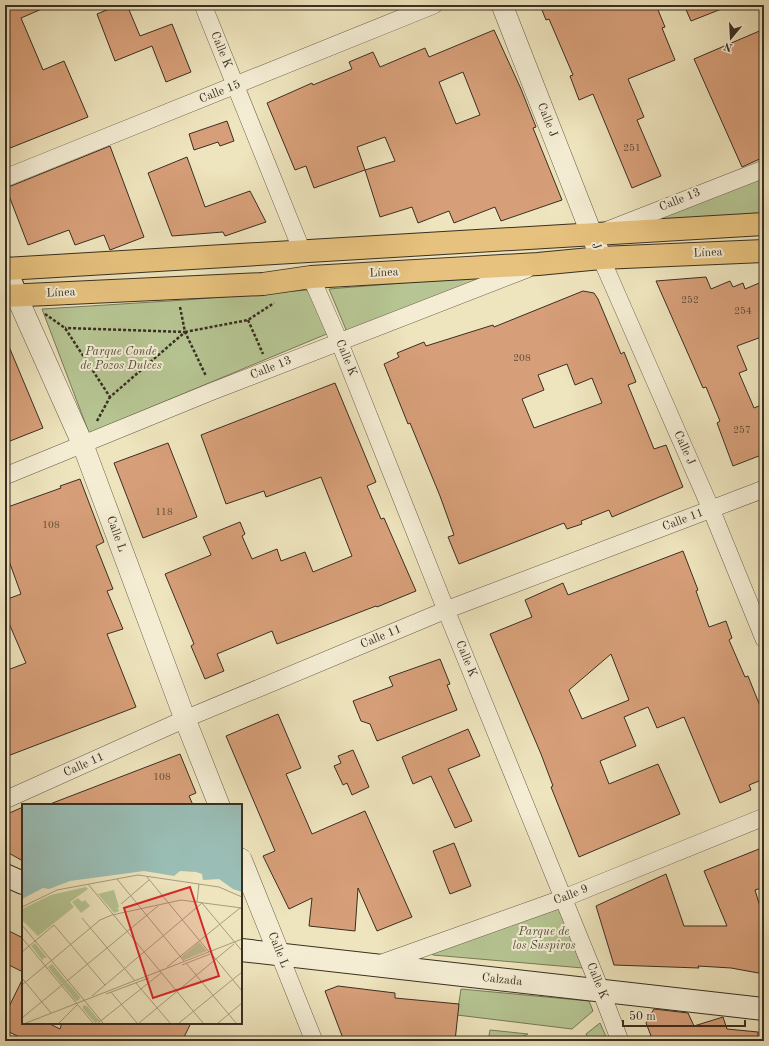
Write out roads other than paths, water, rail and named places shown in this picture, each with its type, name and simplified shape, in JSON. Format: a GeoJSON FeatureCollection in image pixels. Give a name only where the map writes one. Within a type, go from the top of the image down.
{"type":"FeatureCollection","features":[{"type":"Feature","properties":{"kind":"main road"},"geometry":{"type":"LineString","coordinates":[[5,268],[764,224]]}},
{"type":"Feature","properties":{"kind":"main road","name":"Línea"},"geometry":{"type":"LineString","coordinates":[[11,295],[262,284],[311,278],[538,264],[601,258],[764,251]]}},
{"type":"Feature","properties":{"kind":"main road","name":"Calle L"},"geometry":{"type":"LineString","coordinates":[[5,268],[11,295]]}},
{"type":"Feature","properties":{"kind":"main road"},"geometry":{"type":"LineString","coordinates":[[5,875],[22,883]]}},
{"type":"Feature","properties":{"kind":"main road","name":"Calzada"},"geometry":{"type":"LineString","coordinates":[[242,950],[280,956],[764,1009]]}},
{"type":"Feature","properties":{"kind":"street","name":"Calle K"},"geometry":{"type":"LineString","coordinates":[[203,5],[302,251]]}},
{"type":"Feature","properties":{"kind":"street","name":"Calle 15"},"geometry":{"type":"LineString","coordinates":[[5,178],[434,5]]}},
{"type":"Feature","properties":{"kind":"street","name":"Calle J"},"geometry":{"type":"LineString","coordinates":[[502,5],[595,234]]}},
{"type":"Feature","properties":{"kind":"street","name":"Calle 13"},"geometry":{"type":"LineString","coordinates":[[595,234],[764,169]]}},
{"type":"Feature","properties":{"kind":"street","name":"J"},"geometry":{"type":"LineString","coordinates":[[595,234],[601,258]]}},
{"type":"Feature","properties":{"kind":"street","name":"Calle J"},"geometry":{"type":"LineString","coordinates":[[601,258],[711,509],[764,639]]}},
{"type":"Feature","properties":{"kind":"street","name":"Calle 13"},"geometry":{"type":"LineString","coordinates":[[5,476],[213,391],[538,264]]}},
{"type":"Feature","properties":{"kind":"street","name":"Calle K"},"geometry":{"type":"LineString","coordinates":[[311,278],[339,341],[446,610],[564,898],[620,1041]]}},
{"type":"Feature","properties":{"kind":"street","name":"Calle L"},"geometry":{"type":"LineString","coordinates":[[11,295],[83,445],[185,719],[219,804]]}},
{"type":"Feature","properties":{"kind":"street","name":"Calle 11"},"geometry":{"type":"LineString","coordinates":[[5,800],[185,719],[446,610],[764,489]]}},
{"type":"Feature","properties":{"kind":"street","name":"Calle 9"},"geometry":{"type":"LineString","coordinates":[[375,966],[564,898],[764,817]]}},
{"type":"Feature","properties":{"kind":"street","name":"Calle L"},"geometry":{"type":"LineString","coordinates":[[242,861],[314,1041]]}},
{"type":"Feature","properties":{"kind":"park label","name":"Parque Conde de Pozos Dulces"},"geometry":{"type":"Point","coordinates":[121,359]}},
{"type":"Feature","properties":{"kind":"park label","name":"Parque de los Suspiros"},"geometry":{"type":"Point","coordinates":[544,939]}}]}
